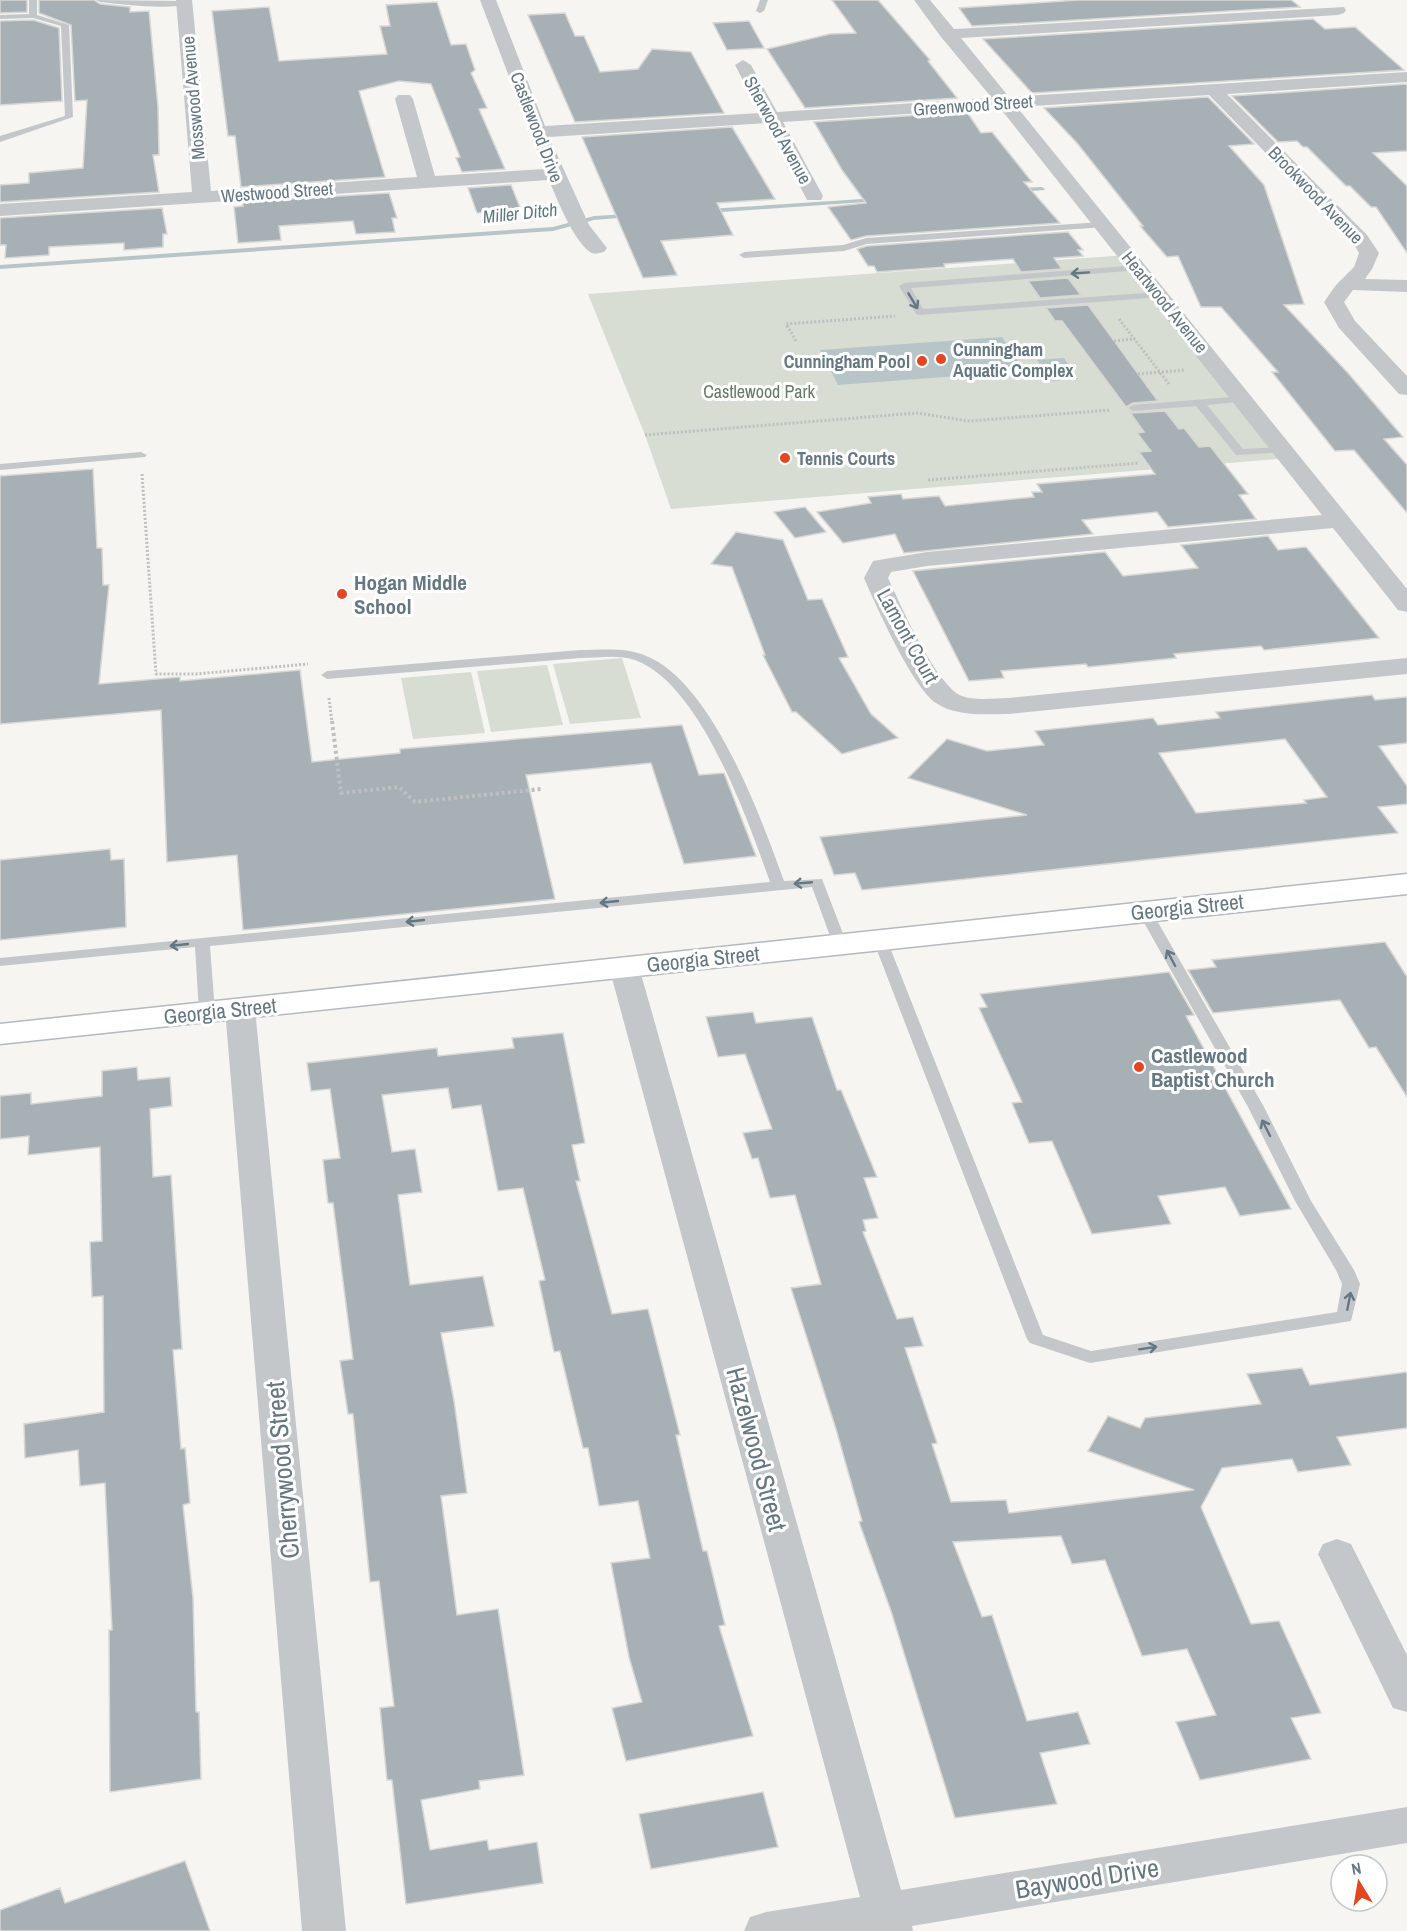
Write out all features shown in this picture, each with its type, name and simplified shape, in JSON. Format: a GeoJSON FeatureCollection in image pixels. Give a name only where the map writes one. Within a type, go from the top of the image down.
{"type":"FeatureCollection","features":[{"type":"Feature","properties":{"kind":"main road","name":"Georgia Street"},"geometry":{"type":"LineString","coordinates":[[0,1034],[1407,884]]}},
{"type":"Feature","properties":{"kind":"street","name":"Castlewood Drive"},"geometry":{"type":"LineString","coordinates":[[488,0],[555,174],[577,221],[597,248]]}},
{"type":"Feature","properties":{"kind":"street","name":"Heartwood Avenue"},"geometry":{"type":"LineString","coordinates":[[921,0],[1002,103],[1139,268],[1407,605]]}},
{"type":"Feature","properties":{"kind":"street","name":"Mosswood Avenue"},"geometry":{"type":"LineString","coordinates":[[184,1],[202,197]]}},
{"type":"Feature","properties":{"kind":"street"},"geometry":{"type":"LineString","coordinates":[[947,34],[1338,10]]}},
{"type":"Feature","properties":{"kind":"street","name":"Sherwood Avenue"},"geometry":{"type":"LineString","coordinates":[[743,64],[814,196]]}},
{"type":"Feature","properties":{"kind":"street","name":"Greenwood Street"},"geometry":{"type":"LineString","coordinates":[[538,132],[1407,77]]}},
{"type":"Feature","properties":{"kind":"street","name":"Brookwood Avenue"},"geometry":{"type":"LineString","coordinates":[[1213,90],[1360,239],[1369,253],[1366,267],[1338,294],[1334,302],[1346,324],[1407,389]]}},
{"type":"Feature","properties":{"kind":"street"},"geometry":{"type":"LineString","coordinates":[[404,99],[427,182]]}},
{"type":"Feature","properties":{"kind":"street","name":"Westwood Street"},"geometry":{"type":"LineString","coordinates":[[0,210],[555,174]]}},
{"type":"Feature","properties":{"kind":"street"},"geometry":{"type":"LineString","coordinates":[[1348,284],[1407,286]]}},
{"type":"Feature","properties":{"kind":"street","name":"Lamont Court"},"geometry":{"type":"LineString","coordinates":[[1339,520],[927,559],[882,566],[876,578],[887,603],[927,675],[944,698],[967,705],[1009,706],[1407,666]]}},
{"type":"Feature","properties":{"kind":"street","name":"Hazelwood Street"},"geometry":{"type":"LineString","coordinates":[[624,968],[888,1921]]}},
{"type":"Feature","properties":{"kind":"street","name":"Cherrywood Street"},"geometry":{"type":"LineString","coordinates":[[224,1010],[324,1931]]}},
{"type":"Feature","properties":{"kind":"street"},"geometry":{"type":"LineString","coordinates":[[1337,1554],[1407,1696]]}},
{"type":"Feature","properties":{"kind":"street","name":"Baywood Drive"},"geometry":{"type":"LineString","coordinates":[[766,1931],[888,1921],[1407,1825]]}},
{"type":"Feature","properties":{"kind":"lane"},"geometry":{"type":"LineString","coordinates":[[33,0],[33,16]]}},
{"type":"Feature","properties":{"kind":"lane"},"geometry":{"type":"LineString","coordinates":[[100,0],[159,4],[184,1]]}},
{"type":"Feature","properties":{"kind":"lane"},"geometry":{"type":"LineString","coordinates":[[760,11],[764,0]]}},
{"type":"Feature","properties":{"kind":"lane"},"geometry":{"type":"LineString","coordinates":[[0,17],[33,16],[65,25],[69,117],[0,139]]}},
{"type":"Feature","properties":{"kind":"lane"},"geometry":{"type":"LineString","coordinates":[[744,255],[844,248],[866,242],[1102,225]]}},
{"type":"Feature","properties":{"kind":"lane"},"geometry":{"type":"LineString","coordinates":[[1139,268],[904,285],[920,312],[1159,295]]}},
{"type":"Feature","properties":{"kind":"lane"},"geometry":{"type":"LineString","coordinates":[[1132,408],[1244,399]]}},
{"type":"Feature","properties":{"kind":"lane"},"geometry":{"type":"LineString","coordinates":[[1199,403],[1240,453],[1283,450]]}},
{"type":"Feature","properties":{"kind":"lane"},"geometry":{"type":"LineString","coordinates":[[0,467],[141,455]]}},
{"type":"Feature","properties":{"kind":"lane"},"geometry":{"type":"LineString","coordinates":[[327,675],[580,654],[620,653],[641,657],[670,677],[693,706],[731,766],[779,886]]}},
{"type":"Feature","properties":{"kind":"lane"},"geometry":{"type":"LineString","coordinates":[[0,962],[817,882],[840,944]]}},
{"type":"Feature","properties":{"kind":"lane"},"geometry":{"type":"LineString","coordinates":[[880,940],[1036,1339],[1090,1356],[1345,1317],[1351,1284],[1345,1270],[1303,1201],[1256,1107],[1145,912]]}},
{"type":"Feature","properties":{"kind":"lane"},"geometry":{"type":"LineString","coordinates":[[202,942],[224,1010]]}},
{"type":"Feature","properties":{"kind":"path"},"geometry":{"type":"LineString","coordinates":[[1104,299],[1184,404]]}},
{"type":"Feature","properties":{"kind":"path"},"geometry":{"type":"LineString","coordinates":[[796,341],[786,324],[920,312]]}},
{"type":"Feature","properties":{"kind":"path"},"geometry":{"type":"LineString","coordinates":[[1114,341],[1135,339]]}},
{"type":"Feature","properties":{"kind":"path"},"geometry":{"type":"LineString","coordinates":[[1138,374],[1218,367]]}},
{"type":"Feature","properties":{"kind":"path"},"geometry":{"type":"LineString","coordinates":[[645,435],[917,413],[969,421],[1132,408]]}},
{"type":"Feature","properties":{"kind":"path"},"geometry":{"type":"LineString","coordinates":[[141,455],[156,674],[196,675],[326,663],[340,793],[399,787],[415,801],[541,789]]}},
{"type":"Feature","properties":{"kind":"path"},"geometry":{"type":"LineString","coordinates":[[928,480],[1139,463]]}},
{"type":"Feature","properties":{"kind":"green space","name":"Castlewood Park"},"geometry":{"type":"Polygon","coordinates":[[[1127,255],[1290,458],[671,509],[645,435],[588,294],[1127,255]]]}},
{"type":"Feature","properties":{"kind":"green space"},"geometry":{"type":"Polygon","coordinates":[[[622,658],[641,718],[570,724],[553,664],[622,658]]]}},
{"type":"Feature","properties":{"kind":"green space"},"geometry":{"type":"Polygon","coordinates":[[[547,665],[563,725],[491,732],[477,671],[547,665]]]}},
{"type":"Feature","properties":{"kind":"green space"},"geometry":{"type":"Polygon","coordinates":[[[471,672],[485,733],[413,739],[401,678],[471,672]]]}},
{"type":"Feature","properties":{"kind":"shaded area","name":"Cunningham Pool"},"geometry":{"type":"Polygon","coordinates":[[[1002,337],[1025,371],[838,385],[820,350],[1002,337]]]}},
{"type":"Feature","properties":{"kind":"shaded area"},"geometry":{"type":"Polygon","coordinates":[[[1064,358],[1078,379],[1051,381],[1037,360],[1064,358]]]}},
{"type":"Feature","properties":{"kind":"building"},"geometry":{"type":"Polygon","coordinates":[[[0,0],[27,0],[27,12],[0,13],[0,0]]]}},
{"type":"Feature","properties":{"kind":"building"},"geometry":{"type":"Polygon","coordinates":[[[39,0],[94,0],[100,4],[130,7],[130,12],[149,11],[158,107],[159,155],[153,155],[159,192],[0,202],[0,185],[29,183],[29,173],[83,168],[87,100],[75,101],[71,25],[39,13],[39,0]]]}},
{"type":"Feature","properties":{"kind":"building"},"geometry":{"type":"Polygon","coordinates":[[[832,0],[878,0],[930,60],[928,61],[957,98],[805,108],[767,49],[830,34],[856,33],[832,0]]]}},
{"type":"Feature","properties":{"kind":"building"},"geometry":{"type":"Polygon","coordinates":[[[1079,0],[1291,0],[1300,7],[972,26],[959,8],[1079,0]]]}},
{"type":"Feature","properties":{"kind":"building"},"geometry":{"type":"Polygon","coordinates":[[[437,2],[451,45],[466,44],[475,70],[471,73],[487,108],[479,109],[505,169],[462,172],[456,158],[460,157],[431,84],[399,81],[359,91],[385,177],[241,187],[235,136],[228,136],[212,11],[269,7],[279,61],[387,54],[380,26],[390,26],[386,5],[437,2]]]}},
{"type":"Feature","properties":{"kind":"building"},"geometry":{"type":"Polygon","coordinates":[[[565,13],[575,36],[584,36],[600,72],[638,69],[652,49],[691,52],[724,113],[575,122],[528,15],[565,13]]]}},
{"type":"Feature","properties":{"kind":"building"},"geometry":{"type":"Polygon","coordinates":[[[1313,19],[1325,29],[1355,27],[1404,70],[1032,93],[983,39],[1313,19]]]}},
{"type":"Feature","properties":{"kind":"building"},"geometry":{"type":"Polygon","coordinates":[[[33,20],[59,28],[62,101],[0,105],[0,21],[33,20]]]}},
{"type":"Feature","properties":{"kind":"building"},"geometry":{"type":"Polygon","coordinates":[[[749,21],[764,48],[727,50],[713,23],[749,21]]]}},
{"type":"Feature","properties":{"kind":"building"},"geometry":{"type":"Polygon","coordinates":[[[1407,84],[1407,151],[1373,153],[1407,186],[1407,253],[1376,207],[1371,207],[1350,186],[1346,186],[1307,147],[1303,147],[1297,141],[1278,142],[1232,96],[1407,84]]]}},
{"type":"Feature","properties":{"kind":"building"},"geometry":{"type":"Polygon","coordinates":[[[1208,97],[1254,144],[1229,146],[1264,185],[1304,304],[1284,305],[1347,372],[1403,437],[1384,439],[1407,465],[1407,513],[1354,450],[1335,451],[1272,372],[1278,372],[1221,307],[1201,307],[1178,256],[1167,257],[1140,226],[1143,226],[1077,143],[1044,108],[1208,97]]]}},
{"type":"Feature","properties":{"kind":"building"},"geometry":{"type":"Polygon","coordinates":[[[967,112],[981,133],[992,132],[1032,182],[1024,182],[1060,223],[866,236],[851,240],[828,207],[866,203],[842,170],[814,122],[967,112]]]}},
{"type":"Feature","properties":{"kind":"building"},"geometry":{"type":"Polygon","coordinates":[[[732,127],[775,199],[717,203],[733,235],[661,241],[677,275],[643,278],[582,137],[732,127]]]}},
{"type":"Feature","properties":{"kind":"building"},"geometry":{"type":"Polygon","coordinates":[[[511,185],[521,210],[477,213],[468,188],[511,185]]]}},
{"type":"Feature","properties":{"kind":"building"},"geometry":{"type":"Polygon","coordinates":[[[389,193],[397,218],[392,218],[395,232],[356,234],[353,221],[279,226],[281,240],[238,243],[234,207],[243,206],[243,202],[389,193]]]}},
{"type":"Feature","properties":{"kind":"building"},"geometry":{"type":"Polygon","coordinates":[[[162,208],[167,234],[163,234],[163,247],[124,250],[124,243],[49,247],[49,255],[5,258],[6,245],[0,245],[0,218],[162,208]]]}},
{"type":"Feature","properties":{"kind":"building"},"geometry":{"type":"Polygon","coordinates":[[[1068,232],[1083,250],[1078,250],[1083,256],[1054,258],[1062,269],[1021,272],[1013,259],[877,272],[874,266],[868,266],[857,249],[867,246],[1068,232]]]}},
{"type":"Feature","properties":{"kind":"building"},"geometry":{"type":"Polygon","coordinates":[[[1068,278],[1081,295],[1040,298],[1028,281],[1068,278]]]}},
{"type":"Feature","properties":{"kind":"building"},"geometry":{"type":"Polygon","coordinates":[[[1088,305],[1158,401],[1133,403],[1126,407],[1062,321],[1055,321],[1046,308],[1088,305]]]}},
{"type":"Feature","properties":{"kind":"building"},"geometry":{"type":"Polygon","coordinates":[[[1129,411],[1133,413],[1165,411],[1179,429],[1184,428],[1199,447],[1210,446],[1248,494],[1239,495],[1256,519],[1168,527],[1157,512],[1082,520],[1093,534],[904,553],[895,534],[843,543],[817,512],[871,503],[868,497],[901,494],[903,499],[939,496],[945,506],[1034,497],[1032,492],[1042,492],[1037,484],[1155,474],[1139,452],[1151,451],[1137,433],[1144,432],[1129,411]]]}},
{"type":"Feature","properties":{"kind":"building"},"geometry":{"type":"Polygon","coordinates":[[[93,469],[97,548],[102,548],[103,585],[109,585],[99,684],[180,677],[180,681],[300,670],[312,762],[400,753],[400,749],[682,725],[699,775],[724,773],[756,856],[684,864],[651,763],[526,775],[555,899],[243,930],[237,855],[167,862],[161,710],[0,724],[0,476],[93,469]]]}},
{"type":"Feature","properties":{"kind":"building"},"geometry":{"type":"Polygon","coordinates":[[[805,507],[826,532],[795,538],[774,512],[805,507]]]}},
{"type":"Feature","properties":{"kind":"building"},"geometry":{"type":"Polygon","coordinates":[[[736,532],[783,540],[808,600],[822,599],[848,657],[839,658],[871,714],[898,738],[842,754],[796,712],[792,712],[763,655],[765,655],[732,567],[711,564],[736,532]]]}},
{"type":"Feature","properties":{"kind":"building"},"geometry":{"type":"Polygon","coordinates":[[[1268,536],[1278,550],[1306,547],[1379,638],[1264,650],[1261,646],[1174,654],[1176,658],[1088,667],[1086,664],[1001,671],[1004,678],[969,681],[913,571],[1105,552],[1123,576],[1198,568],[1181,545],[1268,536]]]}},
{"type":"Feature","properties":{"kind":"building"},"geometry":{"type":"Polygon","coordinates":[[[1372,695],[1375,700],[1407,697],[1407,743],[1379,746],[1407,786],[1407,804],[1378,807],[1398,833],[862,890],[855,873],[834,875],[820,837],[1027,815],[908,778],[947,739],[987,751],[1044,745],[1035,731],[1153,718],[1158,725],[1220,718],[1216,712],[1372,695]],[[1285,739],[1159,753],[1196,813],[1306,803],[1304,800],[1327,797],[1285,739]]]}},
{"type":"Feature","properties":{"kind":"building"},"geometry":{"type":"Polygon","coordinates":[[[110,849],[111,860],[124,859],[126,927],[0,940],[0,860],[110,849]]]}},
{"type":"Feature","properties":{"kind":"building"},"geometry":{"type":"Polygon","coordinates":[[[1385,942],[1407,977],[1407,1097],[1376,1047],[1369,1048],[1340,1000],[1213,1013],[1188,970],[1216,967],[1212,960],[1385,942]]]}},
{"type":"Feature","properties":{"kind":"building"},"geometry":{"type":"Polygon","coordinates":[[[1169,972],[1194,1015],[1186,1016],[1291,1209],[1240,1216],[1225,1187],[1158,1196],[1171,1224],[1092,1234],[1052,1141],[1029,1143],[1012,1103],[1022,1102],[979,1008],[987,1007],[980,994],[1169,972]]]}},
{"type":"Feature","properties":{"kind":"building"},"geometry":{"type":"Polygon","coordinates":[[[753,1012],[756,1023],[812,1017],[837,1090],[841,1090],[877,1177],[864,1178],[878,1218],[863,1220],[866,1231],[863,1232],[897,1319],[913,1317],[923,1346],[905,1348],[937,1443],[932,1444],[951,1502],[1006,1500],[1009,1513],[1194,1490],[1088,1451],[1108,1416],[1140,1428],[1145,1418],[1261,1404],[1247,1374],[1302,1368],[1310,1385],[1407,1372],[1407,1428],[1337,1437],[1351,1465],[1298,1472],[1292,1459],[1222,1468],[1201,1507],[1251,1624],[1279,1621],[1321,1713],[1291,1718],[1311,1759],[1200,1780],[1176,1722],[1216,1715],[1187,1649],[1142,1656],[1105,1560],[1072,1564],[1061,1536],[953,1542],[982,1617],[992,1615],[1027,1721],[1078,1712],[1090,1744],[1040,1753],[1057,1804],[955,1818],[891,1611],[859,1522],[862,1521],[836,1429],[791,1288],[821,1284],[795,1195],[770,1198],[758,1158],[752,1159],[743,1133],[772,1129],[745,1054],[718,1057],[706,1017],[753,1012]]]}},
{"type":"Feature","properties":{"kind":"building"},"geometry":{"type":"Polygon","coordinates":[[[563,1033],[585,1143],[572,1145],[580,1181],[576,1181],[612,1314],[648,1309],[680,1435],[676,1435],[703,1551],[707,1551],[725,1625],[719,1626],[753,1736],[626,1761],[612,1708],[642,1702],[629,1657],[611,1563],[650,1558],[638,1501],[599,1506],[588,1448],[583,1448],[560,1351],[554,1352],[539,1281],[545,1280],[523,1188],[498,1191],[481,1105],[452,1109],[448,1088],[382,1095],[392,1152],[415,1149],[422,1192],[398,1195],[410,1285],[483,1276],[494,1326],[441,1333],[454,1401],[467,1493],[441,1496],[457,1615],[498,1609],[524,1775],[479,1781],[480,1789],[421,1800],[430,1850],[487,1840],[489,1850],[537,1842],[543,1883],[406,1904],[392,1780],[387,1780],[380,1708],[394,1706],[379,1581],[370,1582],[353,1414],[348,1414],[340,1361],[353,1359],[333,1203],[328,1203],[323,1160],[340,1158],[330,1089],[311,1091],[307,1063],[437,1048],[438,1056],[514,1048],[512,1038],[563,1033]]]}},
{"type":"Feature","properties":{"kind":"building"},"geometry":{"type":"Polygon","coordinates":[[[137,1067],[138,1080],[170,1077],[172,1106],[150,1109],[153,1177],[171,1175],[182,1349],[173,1350],[181,1449],[185,1448],[190,1503],[183,1505],[193,1598],[196,1712],[199,1712],[201,1779],[110,1792],[109,1630],[112,1630],[105,1483],[80,1486],[78,1450],[25,1458],[24,1424],[104,1412],[103,1296],[92,1297],[90,1242],[102,1241],[100,1147],[28,1155],[29,1136],[0,1139],[0,1096],[31,1093],[31,1104],[102,1096],[102,1071],[137,1067]]]}},
{"type":"Feature","properties":{"kind":"building"},"geometry":{"type":"Polygon","coordinates":[[[763,1792],[778,1847],[651,1869],[639,1814],[763,1792]]]}},
{"type":"Feature","properties":{"kind":"building"},"geometry":{"type":"Polygon","coordinates":[[[185,1861],[210,1931],[0,1931],[0,1910],[60,1888],[65,1903],[185,1861]]]}},
{"type":"Feature","properties":{"kind":"waterway","name":"Miller Ditch"},"geometry":{"type":"LineString","coordinates":[[1019,190],[1042,189]]}},
{"type":"Feature","properties":{"kind":"waterway","name":"Miller Ditch"},"geometry":{"type":"LineString","coordinates":[[708,211],[878,200]]}},
{"type":"Feature","properties":{"kind":"waterway","name":"Miller Ditch"},"geometry":{"type":"LineString","coordinates":[[0,267],[553,229],[594,218],[629,216]]}},
{"type":"Feature","properties":{"kind":"place","name":"Cunningham Aquatic Complex"},"geometry":{"type":"Point","coordinates":[941,359]}},
{"type":"Feature","properties":{"kind":"place","name":"Cunningham Pool"},"geometry":{"type":"Point","coordinates":[922,361]}},
{"type":"Feature","properties":{"kind":"place","name":"Tennis Courts"},"geometry":{"type":"Point","coordinates":[785,458]}},
{"type":"Feature","properties":{"kind":"place","name":"Hogan Middle School"},"geometry":{"type":"Point","coordinates":[342,594]}},
{"type":"Feature","properties":{"kind":"place","name":"Castlewood Baptist Church"},"geometry":{"type":"Point","coordinates":[1139,1067]}}]}
